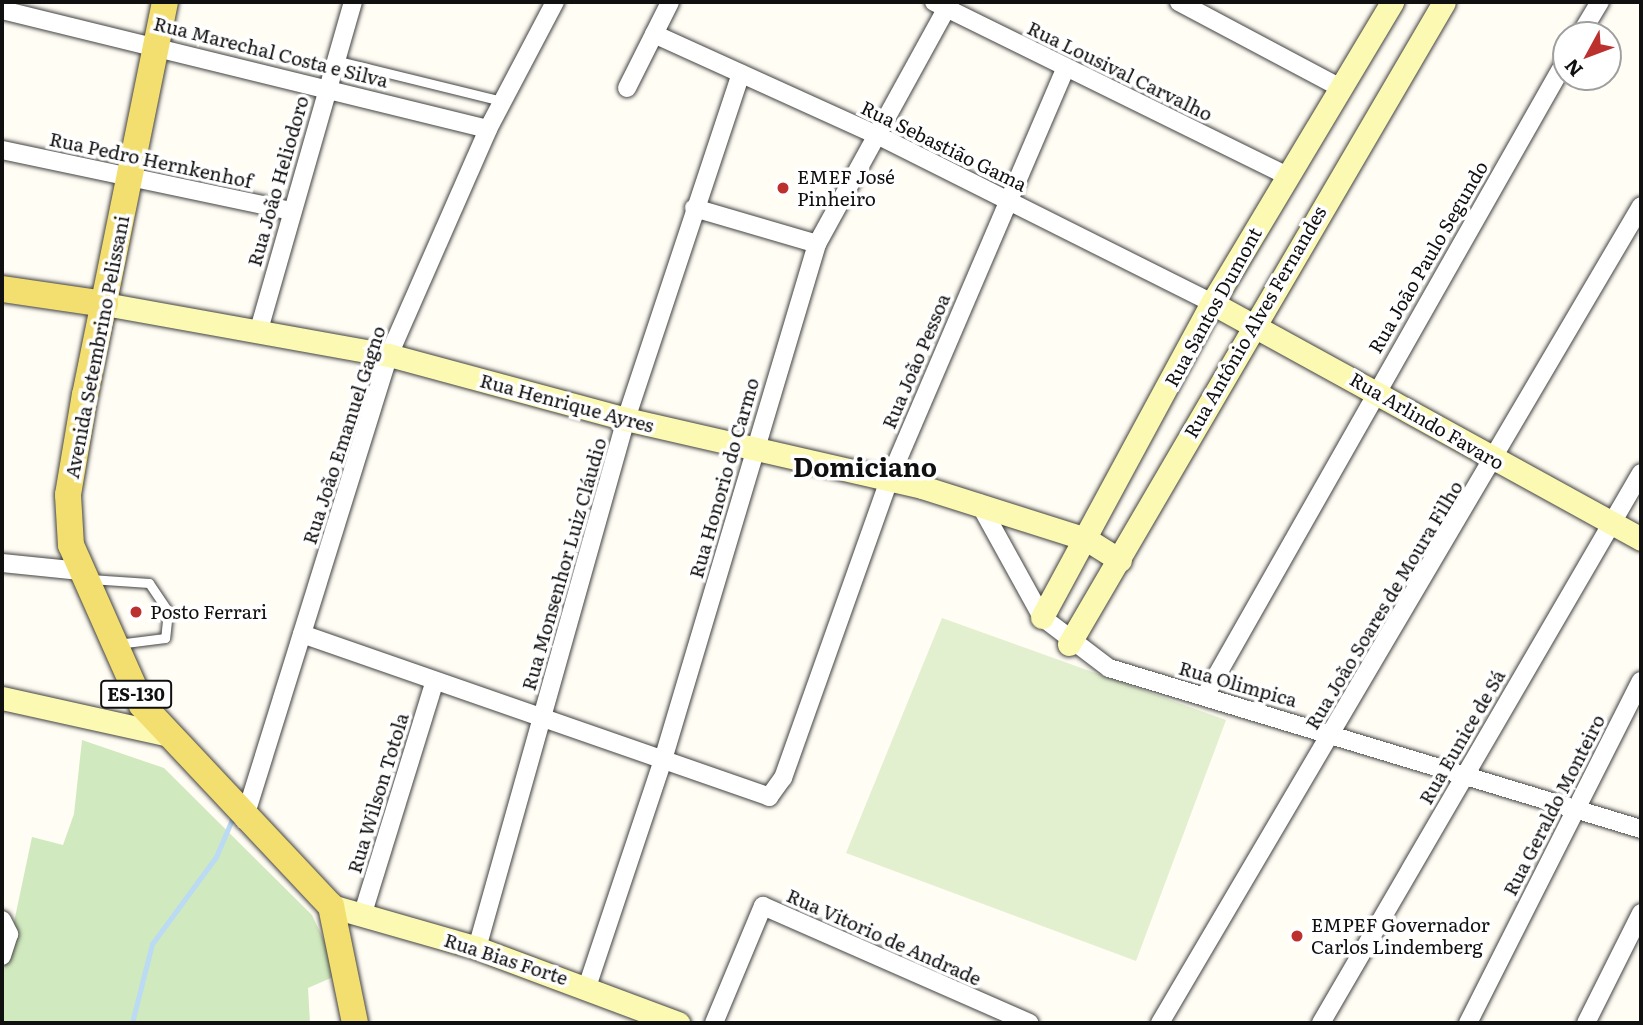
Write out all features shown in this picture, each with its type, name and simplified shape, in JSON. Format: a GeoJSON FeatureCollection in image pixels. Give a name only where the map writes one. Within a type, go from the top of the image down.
{"type":"FeatureCollection","features":[{"type":"Feature","properties":{"kind":"main road","name":"Avenida Setembrino Pelissani"},"geometry":{"type":"LineString","coordinates":[[166,2],[68,495],[82,575],[112,645],[165,734],[244,820],[331,906]]}},
{"type":"Feature","properties":{"kind":"main road","name":"Rua Henrique Ayres"},"geometry":{"type":"LineString","coordinates":[[2,289],[105,304]]}},
{"type":"Feature","properties":{"kind":"main road"},"geometry":{"type":"LineString","coordinates":[[331,906],[355,1023]]}},
{"type":"Feature","properties":{"kind":"street","name":"Rua João Heliodoro"},"geometry":{"type":"LineString","coordinates":[[258,332],[353,2]]}},
{"type":"Feature","properties":{"kind":"street","name":"Rua João Emanuel Gagno"},"geometry":{"type":"LineString","coordinates":[[244,820],[389,355],[488,129],[555,2]]}},
{"type":"Feature","properties":{"kind":"street"},"geometry":{"type":"LineString","coordinates":[[627,88],[670,2]]}},
{"type":"Feature","properties":{"kind":"street"},"geometry":{"type":"LineString","coordinates":[[1179,2],[1341,88]]}},
{"type":"Feature","properties":{"kind":"street","name":"Rua Santos Dumont"},"geometry":{"type":"LineString","coordinates":[[1042,617],[1213,303],[1392,2]]}},
{"type":"Feature","properties":{"kind":"street","name":"Rua Antônio Alves Fernandes"},"geometry":{"type":"LineString","coordinates":[[1069,644],[1444,2]]}},
{"type":"Feature","properties":{"kind":"street"},"geometry":{"type":"LineString","coordinates":[[1588,21],[1600,2]]}},
{"type":"Feature","properties":{"kind":"street","name":"Rua Lousival Carvalho"},"geometry":{"type":"LineString","coordinates":[[944,4],[1065,69],[1288,176]]}},
{"type":"Feature","properties":{"kind":"street","name":"Rua Honorio do Carmo"},"geometry":{"type":"LineString","coordinates":[[587,987],[662,764],[817,244],[944,4]]}},
{"type":"Feature","properties":{"kind":"street","name":"Rua Marechal Costa e Silva"},"geometry":{"type":"LineString","coordinates":[[2,10],[327,86],[488,129]]}},
{"type":"Feature","properties":{"kind":"street","name":"Rua Sebastião Gama"},"geometry":{"type":"LineString","coordinates":[[654,34],[877,135],[1213,303]]}},
{"type":"Feature","properties":{"kind":"street","name":"Rua João Pessoa"},"geometry":{"type":"LineString","coordinates":[[662,764],[760,799],[775,791],[888,480],[1006,200],[1065,69]]}},
{"type":"Feature","properties":{"kind":"street","name":"Rua Monsenhor Luiz Cláudio"},"geometry":{"type":"LineString","coordinates":[[477,948],[626,419],[694,208],[741,74]]}},
{"type":"Feature","properties":{"kind":"street","name":"Rua João Paulo Segundo"},"geometry":{"type":"LineString","coordinates":[[1205,696],[1374,391],[1552,84]]}},
{"type":"Feature","properties":{"kind":"street","name":"Rua Pedro Hernkenhof"},"geometry":{"type":"LineString","coordinates":[[2,150],[131,180],[291,211]]}},
{"type":"Feature","properties":{"kind":"street","name":"Rua João Soares de Moura Filho"},"geometry":{"type":"LineString","coordinates":[[1160,1023],[1496,461],[1641,206]]}},
{"type":"Feature","properties":{"kind":"street"},"geometry":{"type":"LineString","coordinates":[[694,208],[817,244]]}},
{"type":"Feature","properties":{"kind":"street","name":"Rua Arlindo Favaro"},"geometry":{"type":"LineString","coordinates":[[1213,303],[1256,323],[1496,461],[1641,539]]}},
{"type":"Feature","properties":{"kind":"street","name":"Rua Henrique Ayres"},"geometry":{"type":"LineString","coordinates":[[105,304],[389,355],[626,419],[888,480],[979,503],[1086,539],[1120,560]]}},
{"type":"Feature","properties":{"kind":"street","name":"Rua Eunice de Sá"},"geometry":{"type":"LineString","coordinates":[[1321,1023],[1641,473]]}},
{"type":"Feature","properties":{"kind":"street","name":"Rua Olimpica"},"geometry":{"type":"LineString","coordinates":[[979,503],[1042,617],[1069,644],[1110,668],[1641,829]]}},
{"type":"Feature","properties":{"kind":"street"},"geometry":{"type":"LineString","coordinates":[[2,563],[82,575]]}},
{"type":"Feature","properties":{"kind":"street"},"geometry":{"type":"LineString","coordinates":[[302,634],[434,684],[662,764]]}},
{"type":"Feature","properties":{"kind":"street","name":"Rua Geraldo Monteiro"},"geometry":{"type":"LineString","coordinates":[[1468,1023],[1574,808],[1641,681]]}},
{"type":"Feature","properties":{"kind":"street","name":"Rua Wilson Totola"},"geometry":{"type":"LineString","coordinates":[[362,916],[434,684]]}},
{"type":"Feature","properties":{"kind":"street"},"geometry":{"type":"LineString","coordinates":[[2,698],[165,734]]}},
{"type":"Feature","properties":{"kind":"street","name":"Rua Bias Forte"},"geometry":{"type":"LineString","coordinates":[[331,906],[477,948],[678,1023]]}},
{"type":"Feature","properties":{"kind":"street","name":"Rua Vitorio de Andrade"},"geometry":{"type":"LineString","coordinates":[[714,1023],[763,906],[1029,1023]]}},
{"type":"Feature","properties":{"kind":"street"},"geometry":{"type":"LineString","coordinates":[[1586,1023],[1641,913]]}},
{"type":"Feature","properties":{"kind":"street"},"geometry":{"type":"LineString","coordinates":[[2,919],[9,934],[2,956]]}},
{"type":"Feature","properties":{"kind":"lane","name":"Rua Marechal Costa e Silva"},"geometry":{"type":"LineString","coordinates":[[335,60],[502,101]]}},
{"type":"Feature","properties":{"kind":"lane"},"geometry":{"type":"LineString","coordinates":[[82,575],[149,583],[168,611],[165,638],[112,645]]}},
{"type":"Feature","properties":{"kind":"green space"},"geometry":{"type":"Polygon","coordinates":[[[942,618],[1226,720],[1136,961],[846,853],[942,618]]]}},
{"type":"Feature","properties":{"kind":"green space"},"geometry":{"type":"Polygon","coordinates":[[[82,740],[164,768],[312,915],[340,974],[308,988],[310,1023],[2,1023],[2,979],[32,837],[63,845],[74,814],[82,740]]]}},
{"type":"Feature","properties":{"kind":"waterway"},"geometry":{"type":"LineString","coordinates":[[132,1023],[152,944],[216,857],[234,815]]}},
{"type":"Feature","properties":{"kind":"place","name":"EMEF José Pinheiro"},"geometry":{"type":"Point","coordinates":[783,188]}},
{"type":"Feature","properties":{"kind":"place","name":"Posto Ferrari"},"geometry":{"type":"Point","coordinates":[136,612]}},
{"type":"Feature","properties":{"kind":"place","name":"EMPEF Governador Carlos Lindemberg"},"geometry":{"type":"Point","coordinates":[1297,936]}},
{"type":"Feature","properties":{"kind":"district","name":"Domiciano"},"geometry":{"type":"Point","coordinates":[865,466]}}]}
